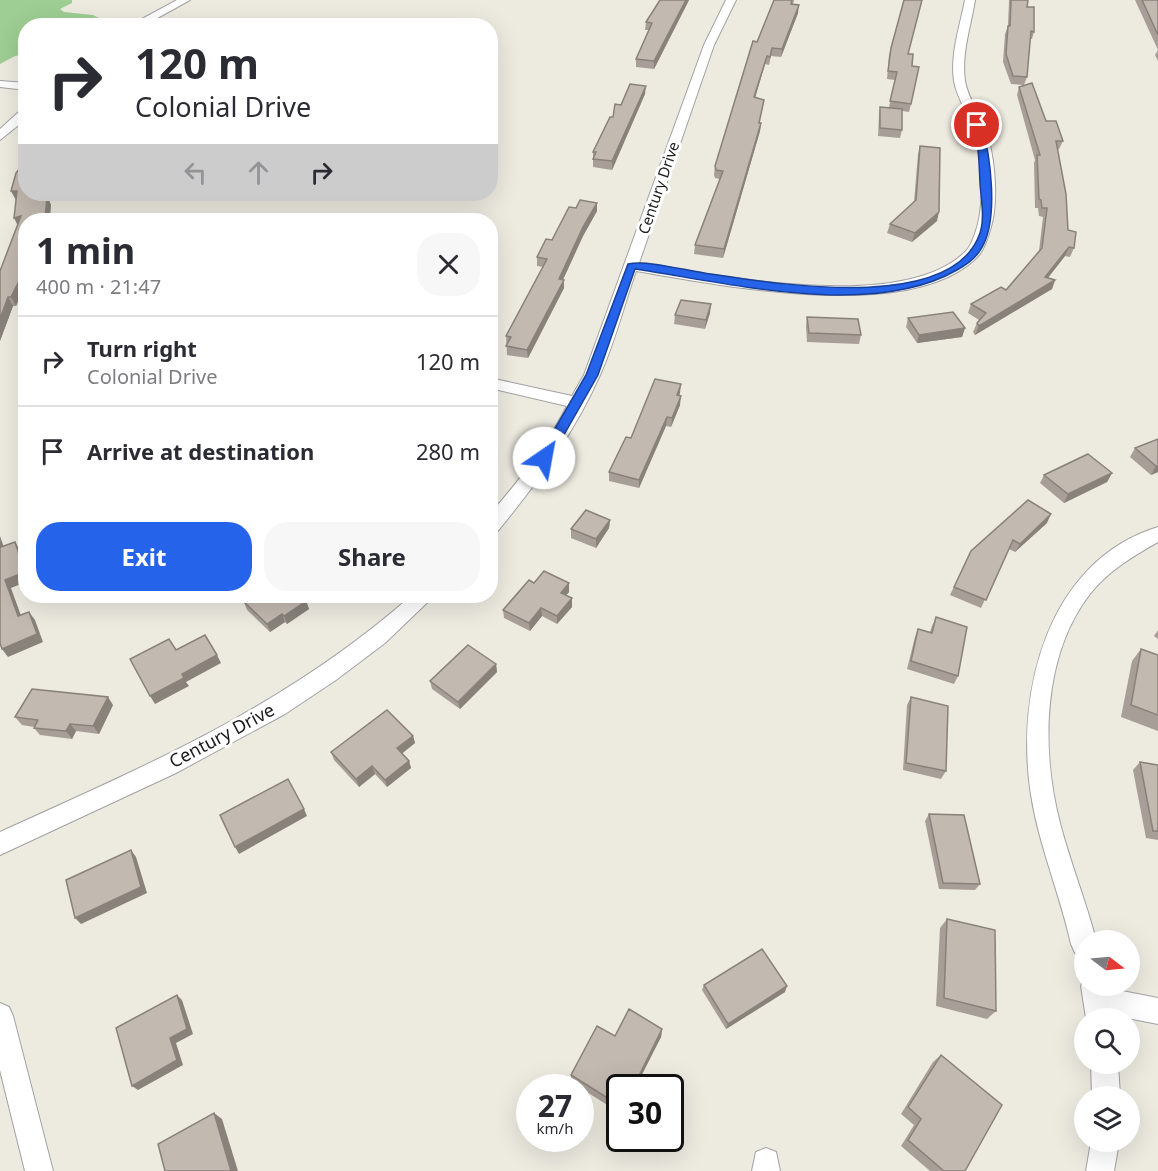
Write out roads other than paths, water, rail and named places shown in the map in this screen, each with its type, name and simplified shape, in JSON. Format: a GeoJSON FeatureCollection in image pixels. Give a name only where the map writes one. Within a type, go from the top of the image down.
{"type":"FeatureCollection","features":[{"type":"Feature","properties":{"kind":"street"},"geometry":{"type":"LineString","coordinates":[[150,18],[185,0]]}},
{"type":"Feature","properties":{"kind":"street","name":"Century Drive"},"geometry":{"type":"LineString","coordinates":[[498,517],[531,478],[578,403],[592,375],[709,45],[731,0]]}},
{"type":"Feature","properties":{"kind":"street"},"geometry":{"type":"LineString","coordinates":[[632,266],[789,288],[855,292],[915,285],[962,263],[976,249],[985,232],[987,213],[982,142],[958,78],[970,0]]}},
{"type":"Feature","properties":{"kind":"street"},"geometry":{"type":"LineString","coordinates":[[0,84],[18,86]]}},
{"type":"Feature","properties":{"kind":"street"},"geometry":{"type":"LineString","coordinates":[[0,136],[18,119]]}},
{"type":"Feature","properties":{"kind":"street"},"geometry":{"type":"LineString","coordinates":[[498,385],[578,403]]}},
{"type":"Feature","properties":{"kind":"street"},"geometry":{"type":"LineString","coordinates":[[1081,930],[1048,821],[1037,722],[1043,679],[1058,633],[1077,597],[1104,567],[1132,547],[1158,534]]}},
{"type":"Feature","properties":{"kind":"street","name":"Century Drive"},"geometry":{"type":"LineString","coordinates":[[0,844],[210,746],[347,663],[416,603]]}},
{"type":"Feature","properties":{"kind":"street"},"geometry":{"type":"LineString","coordinates":[[1096,1001],[1158,1011]]}},
{"type":"Feature","properties":{"kind":"street"},"geometry":{"type":"LineString","coordinates":[[0,1016],[39,1171]]}},
{"type":"Feature","properties":{"kind":"street"},"geometry":{"type":"LineString","coordinates":[[1100,1171],[1103,1152]]}}]}
